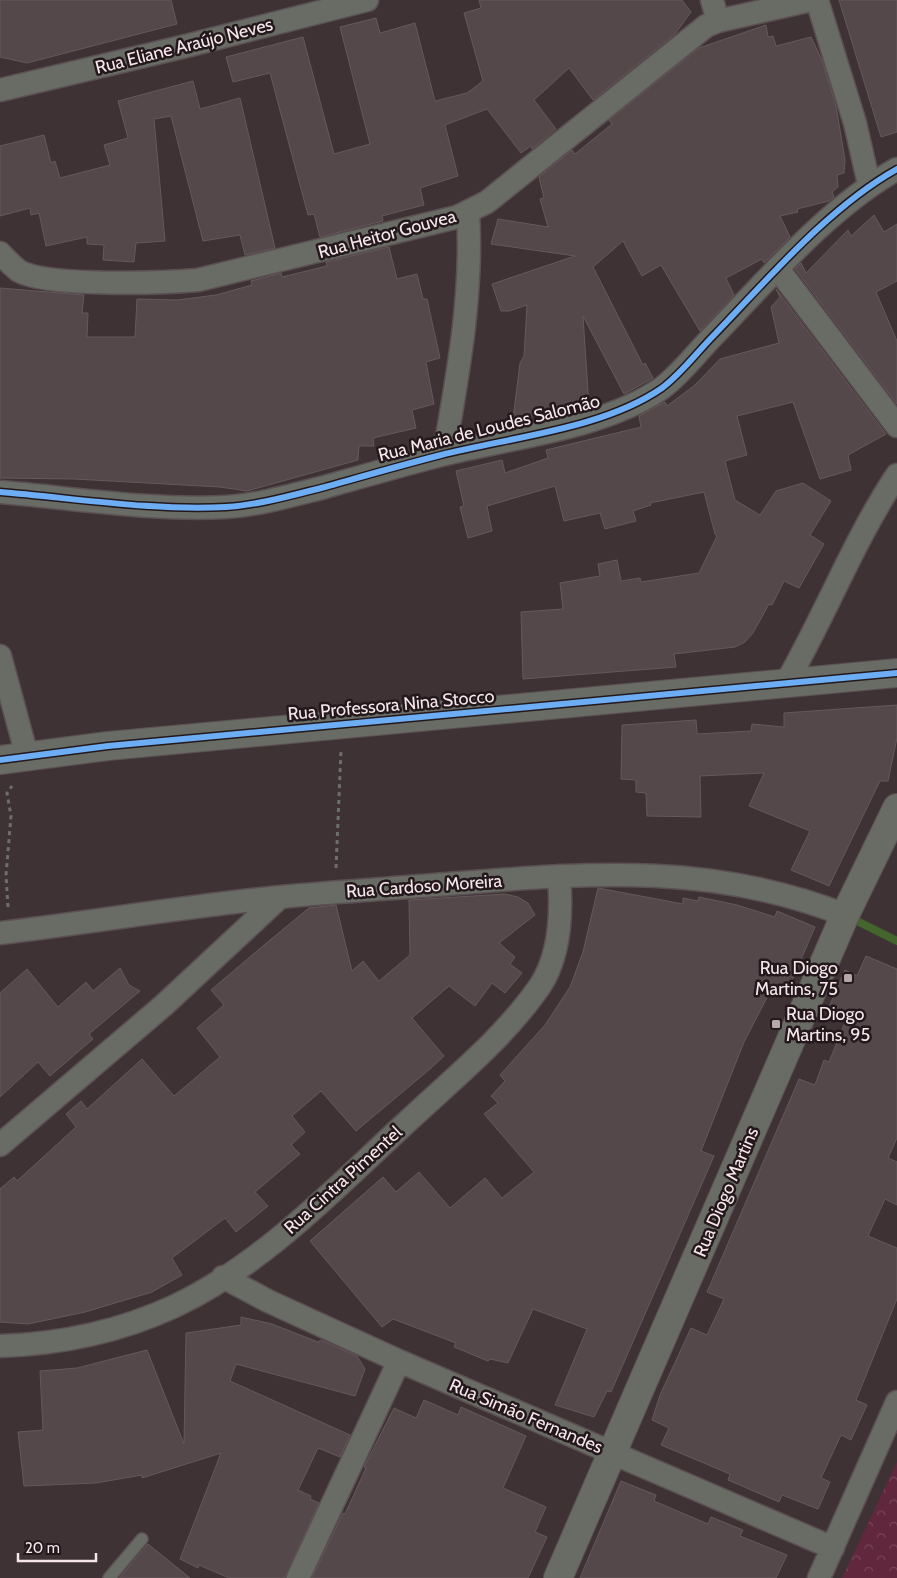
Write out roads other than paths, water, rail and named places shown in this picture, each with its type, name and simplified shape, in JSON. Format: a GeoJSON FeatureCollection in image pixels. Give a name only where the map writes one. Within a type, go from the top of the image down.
{"type":"FeatureCollection","features":[{"type":"Feature","properties":{"kind":"street","name":"Rua Eliane Araújo Neves"},"geometry":{"type":"LineString","coordinates":[[0,90],[186,46],[367,0]]}},
{"type":"Feature","properties":{"kind":"street","name":"Rua Heitor Gouvea"},"geometry":{"type":"LineString","coordinates":[[0,253],[20,271],[49,278],[158,283],[198,280],[457,216],[487,202],[706,26],[715,10],[811,0]]}},
{"type":"Feature","properties":{"kind":"street"},"geometry":{"type":"LineString","coordinates":[[817,0],[855,123],[869,184]]}},
{"type":"Feature","properties":{"kind":"street","name":"Rua Maria de Loudes Salomão"},"geometry":{"type":"LineString","coordinates":[[0,492],[170,506],[229,507],[294,495],[444,454],[557,429],[609,414],[641,401],[664,386],[778,269],[869,184],[897,169]]}},
{"type":"Feature","properties":{"kind":"street"},"geometry":{"type":"LineString","coordinates":[[444,454],[466,310],[470,253],[468,212]]}},
{"type":"Feature","properties":{"kind":"street"},"geometry":{"type":"LineString","coordinates":[[778,269],[897,426]]}},
{"type":"Feature","properties":{"kind":"street"},"geometry":{"type":"LineString","coordinates":[[785,684],[877,505],[897,475]]}},
{"type":"Feature","properties":{"kind":"street"},"geometry":{"type":"LineString","coordinates":[[0,656],[29,756]]}},
{"type":"Feature","properties":{"kind":"street","name":"Rua Professora Nina Stocco"},"geometry":{"type":"LineString","coordinates":[[0,760],[342,724],[897,674]]}},
{"type":"Feature","properties":{"kind":"street","name":"Rua Diogo Martins"},"geometry":{"type":"LineString","coordinates":[[558,1578],[845,915],[897,808]]}},
{"type":"Feature","properties":{"kind":"street","name":"Rua Cardoso Moreira"},"geometry":{"type":"LineString","coordinates":[[5,933],[280,897],[559,876],[658,874],[728,882],[818,904],[845,915]]}},
{"type":"Feature","properties":{"kind":"street","name":"Rua Cintra Pimentel"},"geometry":{"type":"LineString","coordinates":[[0,1346],[37,1345],[89,1337],[136,1323],[177,1304],[223,1277],[274,1242],[498,1036],[540,985],[553,958],[559,928],[559,876]]}},
{"type":"Feature","properties":{"kind":"street"},"geometry":{"type":"LineString","coordinates":[[0,1146],[164,1005],[280,897]]}},
{"type":"Feature","properties":{"kind":"street","name":"Rua Simão Fernandes"},"geometry":{"type":"LineString","coordinates":[[223,1277],[268,1301],[399,1361],[833,1548]]}},
{"type":"Feature","properties":{"kind":"street"},"geometry":{"type":"LineString","coordinates":[[298,1578],[399,1361]]}},
{"type":"Feature","properties":{"kind":"street"},"geometry":{"type":"LineString","coordinates":[[819,1578],[897,1402]]}},
{"type":"Feature","properties":{"kind":"lane"},"geometry":{"type":"LineString","coordinates":[[109,1578],[142,1538]]}},
{"type":"Feature","properties":{"kind":"waterway"},"geometry":{"type":"LineString","coordinates":[[849,917],[897,941]]}},
{"type":"Feature","properties":{"kind":"place","name":"Rua Diogo Martins, 75"},"geometry":{"type":"Point","coordinates":[848,978]}},
{"type":"Feature","properties":{"kind":"place","name":"Rua Diogo Martins, 95"},"geometry":{"type":"Point","coordinates":[776,1024]}}]}
